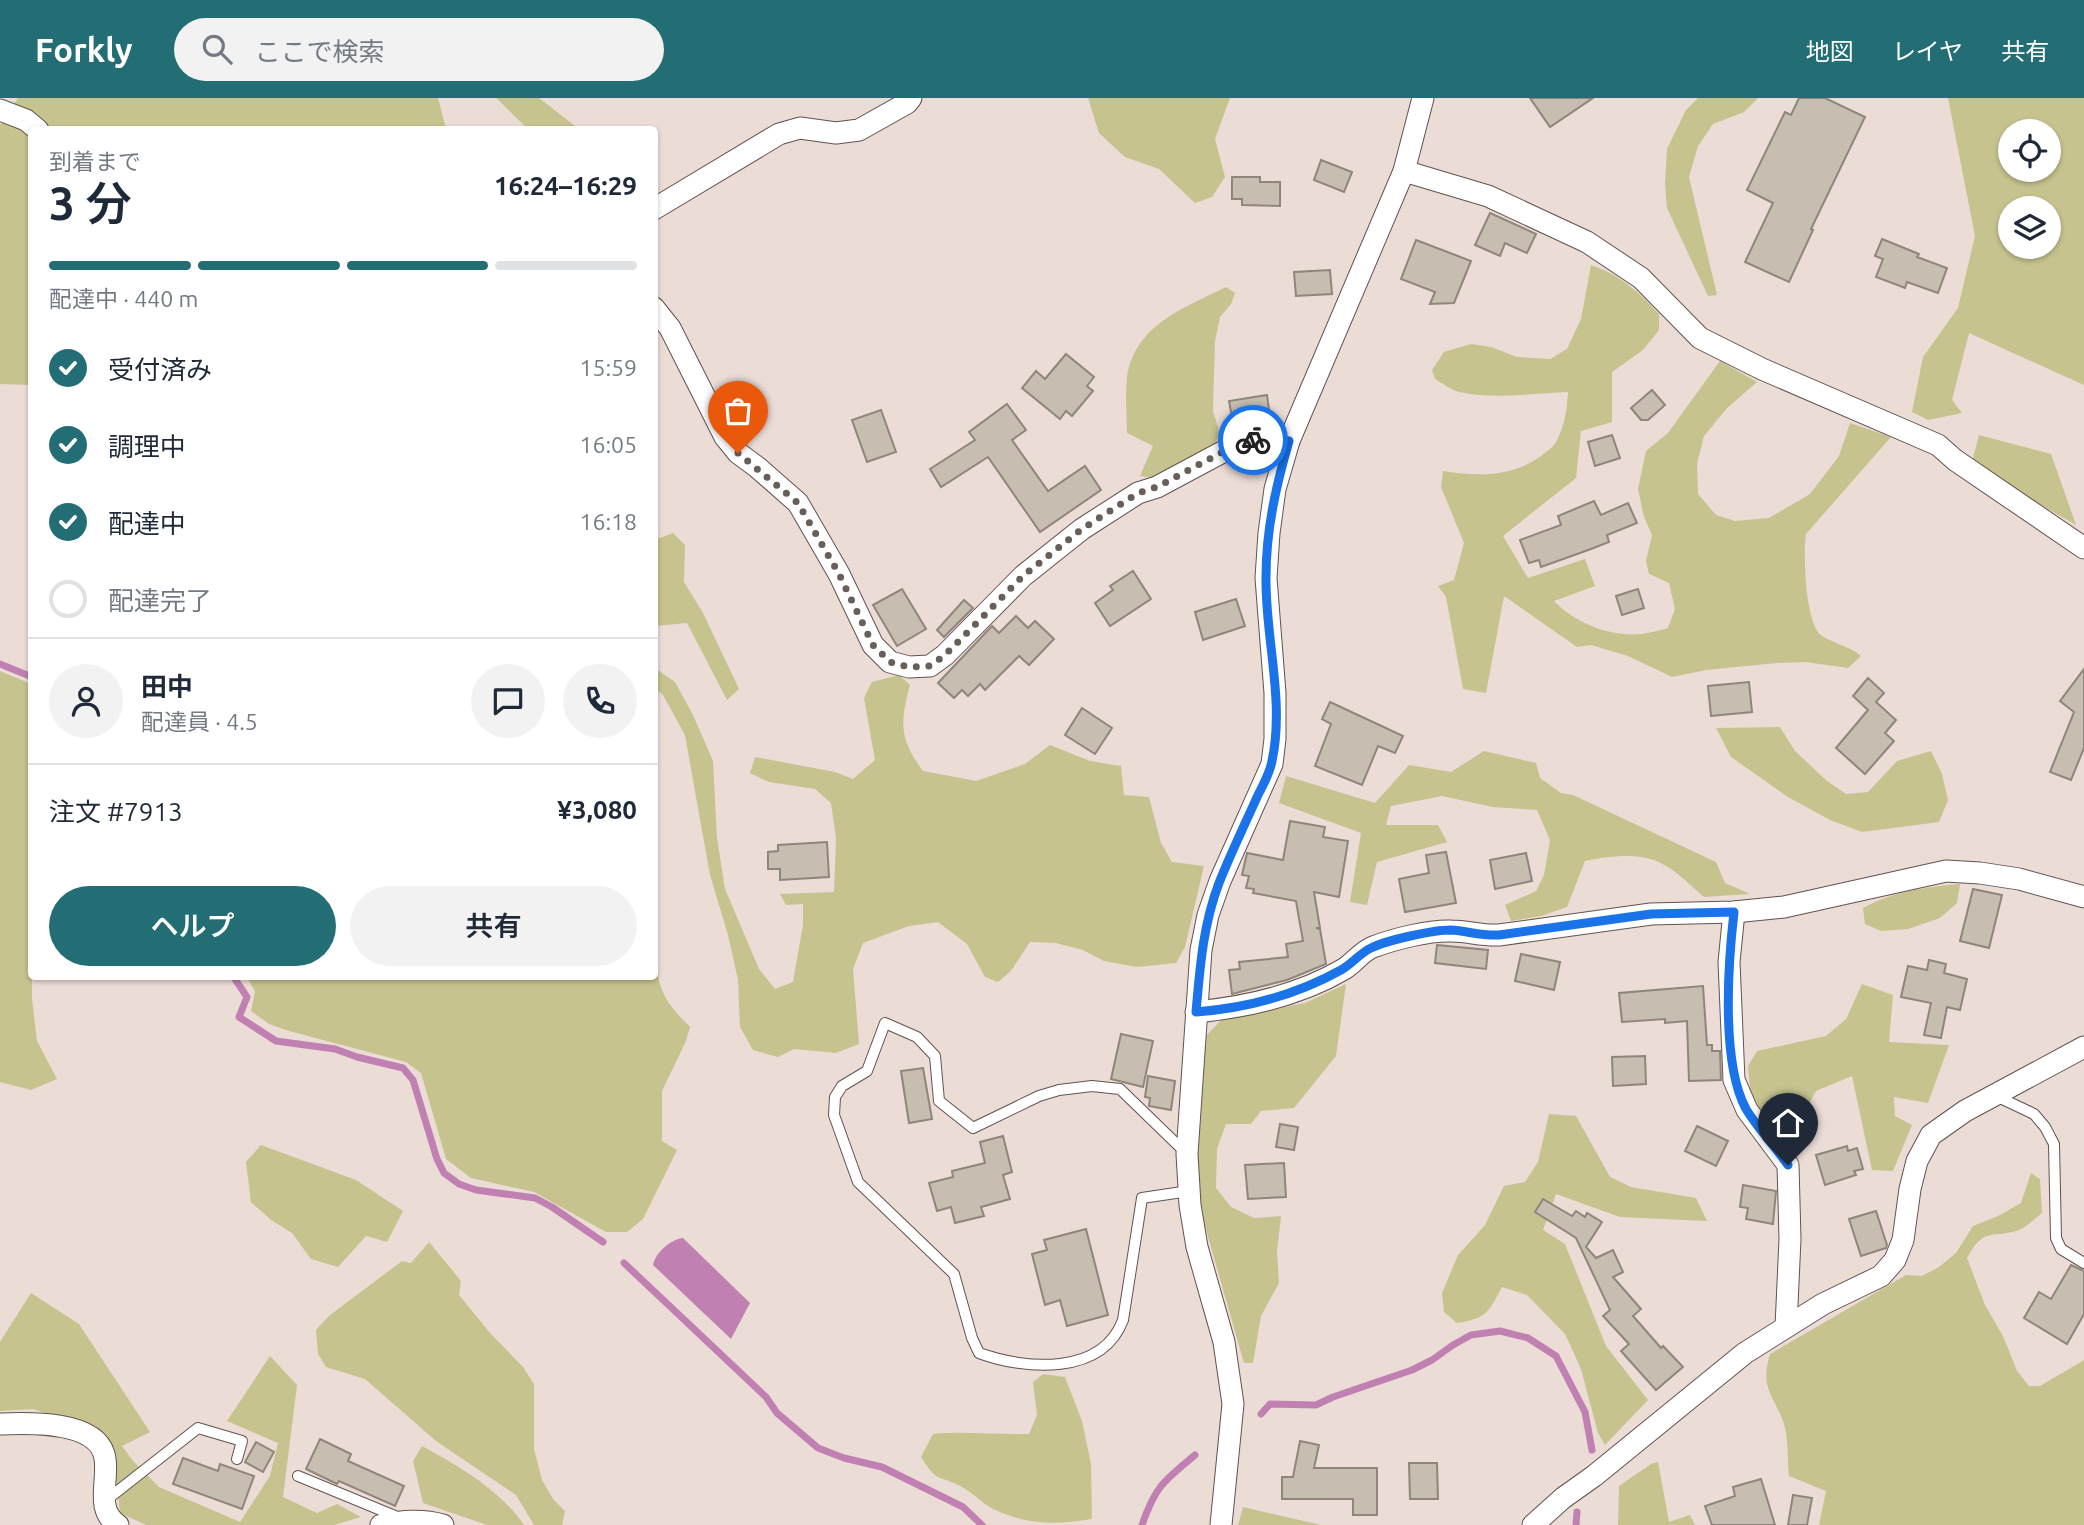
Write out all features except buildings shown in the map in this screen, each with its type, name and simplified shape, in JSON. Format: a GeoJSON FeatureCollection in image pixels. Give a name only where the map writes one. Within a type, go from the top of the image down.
{"type":"FeatureCollection","features":[{"type":"Feature","properties":{"kind":"street"},"geometry":{"type":"LineString","coordinates":[[658,207],[779,134],[800,128],[836,133],[859,130],[907,103],[911,98]]}},
{"type":"Feature","properties":{"kind":"street"},"geometry":{"type":"LineString","coordinates":[[1221,1525],[1233,1404],[1224,1342],[1198,1247],[1189,1191],[1187,1154],[1201,950],[1208,915],[1220,881],[1272,764],[1275,693],[1266,578],[1275,489],[1289,441],[1404,171],[1423,98]]}},
{"type":"Feature","properties":{"kind":"street"},"geometry":{"type":"LineString","coordinates":[[0,110],[26,120],[33,126]]}},
{"type":"Feature","properties":{"kind":"street"},"geometry":{"type":"LineString","coordinates":[[1404,171],[1488,196],[1587,242],[1641,278],[1700,338],[1774,375],[1938,445],[1974,474],[2084,548]]}},
{"type":"Feature","properties":{"kind":"street"},"geometry":{"type":"LineString","coordinates":[[658,313],[670,328],[725,437],[738,453],[798,503],[839,574],[873,645],[890,662],[909,667],[930,666],[945,655],[1023,576],[1082,529],[1138,493],[1157,487],[1243,441],[1268,438],[1289,441]]}},
{"type":"Feature","properties":{"kind":"street"},"geometry":{"type":"LineString","coordinates":[[1196,1012],[1237,1008],[1305,989],[1345,968],[1371,948],[1422,934],[1449,930],[1483,936],[1499,935],[1651,914],[1734,912],[1823,899],[1946,872],[1980,873],[2019,879],[2084,897]]}},
{"type":"Feature","properties":{"kind":"street"},"geometry":{"type":"LineString","coordinates":[[1734,912],[1728,962],[1734,1080],[1747,1110],[1788,1165],[1790,1239],[1786,1327]]}},
{"type":"Feature","properties":{"kind":"street"},"geometry":{"type":"LineString","coordinates":[[1532,1525],[1745,1353],[1823,1304],[1881,1276],[1895,1260],[1903,1240],[1917,1161],[1931,1135],[1994,1095],[2084,1047]]}},
{"type":"Feature","properties":{"kind":"street"},"geometry":{"type":"LineString","coordinates":[[0,1424],[71,1427],[95,1440],[104,1453],[106,1517]]}},
{"type":"Feature","properties":{"kind":"street"},"geometry":{"type":"LineString","coordinates":[[381,1525],[406,1521],[443,1525]]}},
{"type":"Feature","properties":{"kind":"lane"},"geometry":{"type":"LineString","coordinates":[[1187,1154],[1120,1089],[1092,1086],[1059,1090],[1039,1096],[973,1128],[939,1101],[935,1056],[917,1037],[885,1023],[867,1071],[842,1086],[835,1097],[834,1115],[858,1182],[954,1274],[972,1338],[979,1353],[997,1360],[1036,1365],[1072,1363],[1089,1357],[1118,1334],[1123,1320],[1142,1198],[1189,1191]]}},
{"type":"Feature","properties":{"kind":"lane"},"geometry":{"type":"LineString","coordinates":[[1994,1095],[2034,1114],[2045,1126],[2054,1144],[2056,1238],[2061,1249],[2084,1263]]}},
{"type":"Feature","properties":{"kind":"lane"},"geometry":{"type":"LineString","coordinates":[[106,1517],[198,1428],[242,1441],[237,1459]]}},
{"type":"Feature","properties":{"kind":"lane"},"geometry":{"type":"LineString","coordinates":[[298,1476],[406,1521]]}},
{"type":"Feature","properties":{"kind":"shaded area"},"geometry":{"type":"Polygon","coordinates":[[[18,98],[438,98],[445,126],[28,126],[28,385],[0,384],[0,125],[18,98]]]}},
{"type":"Feature","properties":{"kind":"shaded area"},"geometry":{"type":"Polygon","coordinates":[[[496,98],[539,98],[575,126],[525,126],[496,98]]]}},
{"type":"Feature","properties":{"kind":"shaded area"},"geometry":{"type":"Polygon","coordinates":[[[1088,98],[1230,98],[1215,139],[1225,177],[1212,197],[1195,203],[1159,169],[1125,157],[1099,133],[1088,98]]]}},
{"type":"Feature","properties":{"kind":"shaded area"},"geometry":{"type":"Polygon","coordinates":[[[1698,98],[1758,98],[1744,112],[1713,124],[1698,146],[1689,177],[1717,295],[1708,296],[1667,208],[1665,184],[1667,149],[1686,110],[1698,98]]]}},
{"type":"Feature","properties":{"kind":"shaded area"},"geometry":{"type":"Polygon","coordinates":[[[1948,98],[2084,98],[2084,385],[1969,333],[1952,400],[1962,413],[1928,420],[1912,412],[1923,357],[1958,308],[1975,236],[1948,98]]]}},
{"type":"Feature","properties":{"kind":"shaded area"},"geometry":{"type":"Polygon","coordinates":[[[1591,265],[1620,279],[1644,298],[1659,314],[1659,330],[1643,350],[1612,372],[1612,422],[1581,431],[1576,478],[1503,536],[1528,578],[1585,559],[1595,586],[1554,601],[1562,609],[1605,631],[1641,634],[1668,628],[1675,609],[1669,583],[1649,574],[1646,561],[1652,535],[1644,517],[1638,489],[1646,451],[1668,433],[1720,361],[1757,382],[1727,408],[1704,436],[1697,464],[1698,494],[1716,515],[1735,521],[1769,518],[1810,494],[1839,456],[1850,423],[1891,437],[1806,534],[1805,572],[1812,618],[1822,636],[1861,656],[1848,668],[1805,662],[1777,663],[1706,670],[1672,677],[1628,656],[1591,645],[1577,647],[1504,596],[1486,693],[1463,689],[1446,597],[1438,586],[1454,580],[1464,543],[1441,487],[1443,471],[1497,473],[1510,471],[1535,460],[1551,448],[1560,434],[1568,392],[1500,396],[1459,392],[1435,379],[1432,370],[1444,352],[1471,344],[1491,347],[1517,357],[1550,359],[1567,349],[1581,319],[1591,265]]]}},
{"type":"Feature","properties":{"kind":"shaded area"},"geometry":{"type":"Polygon","coordinates":[[[1226,287],[1235,293],[1231,304],[1220,317],[1215,341],[1213,411],[1220,434],[1212,448],[1157,478],[1140,476],[1153,446],[1127,433],[1126,385],[1132,360],[1150,331],[1163,320],[1226,287]]]}},
{"type":"Feature","properties":{"kind":"shaded area"},"geometry":{"type":"Polygon","coordinates":[[[1979,435],[2051,454],[2076,525],[1971,465],[1979,435]]]}},
{"type":"Feature","properties":{"kind":"shaded area"},"geometry":{"type":"Polygon","coordinates":[[[673,533],[685,545],[684,582],[703,613],[739,689],[727,700],[687,623],[658,626],[658,539],[673,533]]]}},
{"type":"Feature","properties":{"kind":"shaded area"},"geometry":{"type":"Polygon","coordinates":[[[658,670],[675,682],[713,761],[717,838],[725,889],[759,969],[775,989],[793,982],[803,925],[803,904],[786,905],[780,894],[834,892],[836,838],[831,803],[815,789],[769,782],[750,773],[755,757],[835,772],[853,779],[875,760],[864,698],[872,682],[899,675],[910,685],[903,720],[906,739],[923,771],[976,781],[1025,764],[1050,745],[1090,761],[1121,766],[1124,795],[1149,797],[1161,843],[1172,862],[1204,866],[1185,947],[1176,963],[1137,967],[1104,961],[1083,950],[1056,943],[1030,942],[1011,971],[998,982],[985,977],[967,944],[938,922],[909,926],[863,943],[853,969],[859,1044],[836,1053],[794,1049],[778,1057],[753,1050],[740,1027],[738,980],[710,875],[685,735],[658,691],[658,670]]]}},
{"type":"Feature","properties":{"kind":"shaded area"},"geometry":{"type":"Polygon","coordinates":[[[0,671],[28,683],[28,980],[32,980],[37,1041],[57,1079],[31,1090],[0,1082],[0,671]]]}},
{"type":"Feature","properties":{"kind":"shaded area"},"geometry":{"type":"Polygon","coordinates":[[[1780,727],[1795,751],[1827,781],[1846,794],[1868,792],[1897,761],[1931,751],[1942,774],[1948,800],[1939,822],[1862,832],[1830,820],[1788,797],[1731,757],[1716,728],[1780,727]]]}},
{"type":"Feature","properties":{"kind":"shaded area"},"geometry":{"type":"Polygon","coordinates":[[[1484,751],[1536,763],[1540,778],[1561,793],[1573,795],[1716,862],[1725,883],[1750,894],[1704,897],[1657,861],[1626,856],[1605,858],[1585,861],[1567,907],[1541,916],[1511,921],[1505,905],[1536,891],[1544,875],[1550,840],[1537,810],[1493,807],[1442,796],[1391,806],[1386,825],[1438,825],[1447,842],[1377,862],[1367,905],[1350,902],[1361,833],[1279,803],[1286,776],[1375,803],[1409,765],[1451,772],[1484,751]]]}},
{"type":"Feature","properties":{"kind":"shaded area"},"geometry":{"type":"Polygon","coordinates":[[[1960,884],[1957,903],[1940,918],[1908,929],[1881,931],[1865,924],[1863,908],[1875,902],[1910,891],[1960,884]]]}},
{"type":"Feature","properties":{"kind":"shaded area"},"geometry":{"type":"Polygon","coordinates":[[[658,975],[660,986],[670,1005],[690,1027],[662,1091],[662,1141],[677,1150],[643,1219],[627,1232],[606,1232],[534,1192],[471,1178],[446,1159],[421,1073],[406,1062],[269,1024],[251,1011],[255,992],[249,980],[658,980],[658,975]]]}},
{"type":"Feature","properties":{"kind":"shaded area"},"geometry":{"type":"Polygon","coordinates":[[[1346,984],[1336,1056],[1294,1108],[1261,1111],[1251,1124],[1226,1124],[1217,1149],[1216,1188],[1231,1207],[1254,1218],[1281,1216],[1277,1252],[1279,1283],[1261,1316],[1253,1363],[1244,1363],[1199,1205],[1198,1157],[1206,1036],[1222,1019],[1305,1003],[1346,984]]]}},
{"type":"Feature","properties":{"kind":"shaded area"},"geometry":{"type":"Polygon","coordinates":[[[1862,984],[1893,995],[1889,1042],[1949,1045],[1928,1103],[1894,1097],[1895,1116],[1912,1125],[1893,1171],[1872,1170],[1852,1076],[1816,1091],[1804,1113],[1800,1133],[1784,1138],[1751,1101],[1748,1066],[1757,1051],[1826,1036],[1846,1019],[1862,984]]]}},
{"type":"Feature","properties":{"kind":"shaded area"},"geometry":{"type":"Polygon","coordinates":[[[1549,1114],[1576,1116],[1610,1177],[1631,1187],[1696,1198],[1707,1221],[1620,1217],[1556,1194],[1543,1230],[1565,1244],[1606,1346],[1648,1400],[1605,1445],[1598,1433],[1581,1369],[1565,1334],[1527,1295],[1502,1287],[1485,1313],[1467,1321],[1457,1323],[1444,1312],[1442,1293],[1458,1255],[1485,1225],[1504,1186],[1525,1182],[1538,1162],[1549,1114]]]}},
{"type":"Feature","properties":{"kind":"shaded area"},"geometry":{"type":"Polygon","coordinates":[[[261,1145],[356,1180],[403,1211],[387,1242],[366,1236],[338,1267],[311,1259],[292,1233],[271,1220],[251,1202],[246,1162],[261,1145]]]}},
{"type":"Feature","properties":{"kind":"shaded area"},"geometry":{"type":"Polygon","coordinates":[[[2031,1173],[2040,1179],[2042,1213],[2019,1230],[1984,1237],[1967,1258],[1985,1305],[2003,1336],[2017,1371],[2029,1386],[2040,1386],[2084,1360],[2084,1525],[1819,1525],[1826,1491],[1789,1476],[1785,1427],[1767,1382],[1770,1354],[1906,1275],[1922,1276],[1939,1267],[1956,1253],[1973,1226],[2021,1203],[2031,1173]]]}},
{"type":"Feature","properties":{"kind":"shaded area"},"geometry":{"type":"Polygon","coordinates":[[[683,1238],[750,1303],[731,1339],[653,1265],[664,1247],[683,1238]]]}},
{"type":"Feature","properties":{"kind":"shaded area"},"geometry":{"type":"Polygon","coordinates":[[[429,1242],[461,1281],[459,1295],[523,1367],[534,1384],[534,1449],[542,1480],[553,1499],[565,1511],[562,1525],[534,1525],[516,1495],[436,1441],[365,1379],[326,1367],[318,1354],[316,1330],[330,1315],[402,1261],[411,1263],[429,1242]]]}},
{"type":"Feature","properties":{"kind":"shaded area"},"geometry":{"type":"Polygon","coordinates":[[[31,1293],[79,1324],[150,1432],[122,1446],[159,1487],[240,1522],[270,1476],[278,1443],[227,1421],[270,1356],[297,1385],[283,1497],[317,1513],[337,1504],[361,1517],[334,1525],[146,1525],[120,1513],[114,1458],[84,1426],[33,1409],[0,1411],[0,1342],[31,1293]]]}},
{"type":"Feature","properties":{"kind":"shaded area"},"geometry":{"type":"Polygon","coordinates":[[[1043,1374],[1065,1377],[1082,1421],[1091,1464],[1092,1519],[1041,1522],[1005,1514],[989,1507],[962,1487],[935,1475],[921,1457],[933,1434],[1029,1434],[1037,1415],[1033,1382],[1043,1374]]]}},
{"type":"Feature","properties":{"kind":"shaded area"},"geometry":{"type":"Polygon","coordinates":[[[422,1446],[491,1490],[524,1525],[487,1525],[423,1503],[413,1461],[422,1446]]]}},
{"type":"Feature","properties":{"kind":"shaded area"},"geometry":{"type":"Polygon","coordinates":[[[1658,1462],[1669,1522],[1690,1515],[1695,1525],[1618,1525],[1619,1486],[1658,1462]]]}},
{"type":"Feature","properties":{"kind":"shaded area"},"geometry":{"type":"Polygon","coordinates":[[[1243,1507],[1317,1524],[1321,1525],[1238,1525],[1243,1507]]]}},
{"type":"Feature","properties":{"kind":"waterway"},"geometry":{"type":"LineString","coordinates":[[0,664],[28,675]]}},
{"type":"Feature","properties":{"kind":"waterway"},"geometry":{"type":"LineString","coordinates":[[236,980],[247,997],[239,1017],[276,1041],[335,1049],[403,1068],[413,1080],[437,1159],[444,1173],[459,1184],[476,1190],[535,1198],[603,1242]]}},
{"type":"Feature","properties":{"kind":"waterway"},"geometry":{"type":"LineString","coordinates":[[624,1263],[766,1397],[777,1413],[818,1448],[844,1458],[882,1467],[963,1507],[982,1525]]}},
{"type":"Feature","properties":{"kind":"waterway"},"geometry":{"type":"LineString","coordinates":[[1261,1414],[1270,1404],[1316,1405],[1412,1370],[1471,1335],[1500,1331],[1528,1338],[1556,1356],[1585,1412],[1592,1450]]}},
{"type":"Feature","properties":{"kind":"waterway"},"geometry":{"type":"LineString","coordinates":[[1142,1525],[1162,1485],[1195,1455]]}},
{"type":"Feature","properties":{"kind":"waterway"},"geometry":{"type":"LineString","coordinates":[[1576,1525],[1577,1512]]}},
{"type":"Feature","properties":{"kind":"way so far"},"geometry":{"type":"LineString","coordinates":[[738,453],[798,503],[839,574],[873,645],[890,662],[909,667],[930,666],[945,655],[1023,576],[1082,529],[1138,493],[1157,487],[1243,441],[1253,440]]}},
{"type":"Feature","properties":{"kind":"route"},"geometry":{"type":"LineString","coordinates":[[1253,440],[1268,438],[1289,441],[1275,489],[1266,578],[1275,693],[1275,739],[1272,764],[1220,881],[1208,915],[1201,950],[1196,1012],[1237,1008],[1305,989],[1345,968],[1371,948],[1422,934],[1449,930],[1483,936],[1499,935],[1651,914],[1734,912],[1728,962],[1734,1080],[1747,1110],[1788,1165]]}}]}
